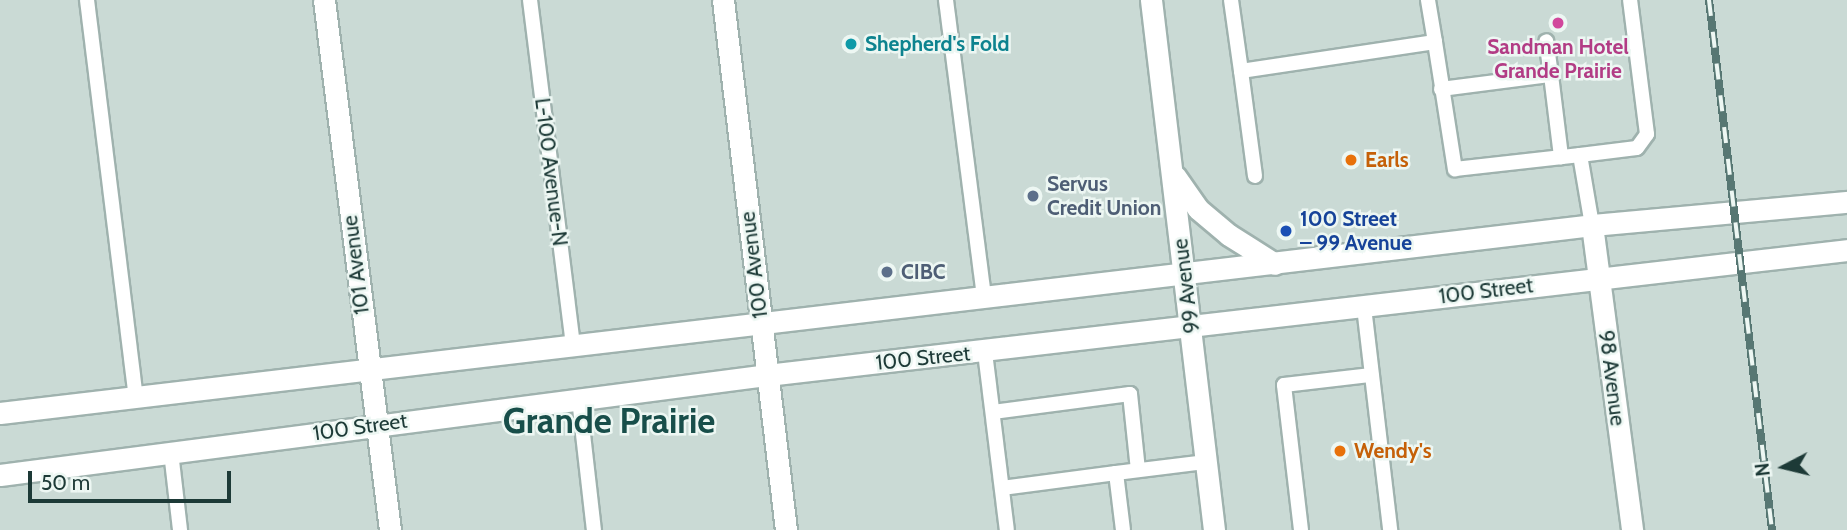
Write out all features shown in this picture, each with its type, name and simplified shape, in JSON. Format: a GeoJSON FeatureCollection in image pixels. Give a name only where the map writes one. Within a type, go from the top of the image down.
{"type":"FeatureCollection","features":[{"type":"Feature","properties":{"kind":"main road","name":"101 Avenue"},"geometry":{"type":"LineString","coordinates":[[324,0],[390,530]]}},
{"type":"Feature","properties":{"kind":"main road","name":"100 Avenue"},"geometry":{"type":"LineString","coordinates":[[723,0],[786,530]]}},
{"type":"Feature","properties":{"kind":"main road","name":"99 Avenue"},"geometry":{"type":"LineString","coordinates":[[1152,0],[1214,530]]}},
{"type":"Feature","properties":{"kind":"main road"},"geometry":{"type":"LineString","coordinates":[[1173,173],[1198,209],[1229,235],[1275,264]]}},
{"type":"Feature","properties":{"kind":"main road"},"geometry":{"type":"LineString","coordinates":[[0,414],[1592,225],[1847,202]]}},
{"type":"Feature","properties":{"kind":"main road","name":"98 Avenue"},"geometry":{"type":"LineString","coordinates":[[1592,225],[1632,530]]}},
{"type":"Feature","properties":{"kind":"main road","name":"100 Street"},"geometry":{"type":"LineString","coordinates":[[0,475],[767,375],[1191,330],[1600,276],[1847,250]]}},
{"type":"Feature","properties":{"kind":"lane"},"geometry":{"type":"LineString","coordinates":[[87,0],[136,397]]}},
{"type":"Feature","properties":{"kind":"lane","name":"L-100 Avenue-N"},"geometry":{"type":"LineString","coordinates":[[530,0],[573,345]]}},
{"type":"Feature","properties":{"kind":"lane"},"geometry":{"type":"LineString","coordinates":[[946,0],[984,296]]}},
{"type":"Feature","properties":{"kind":"lane"},"geometry":{"type":"LineString","coordinates":[[1231,0],[1255,176]]}},
{"type":"Feature","properties":{"kind":"lane"},"geometry":{"type":"LineString","coordinates":[[1428,0],[1455,169],[1637,148],[1647,134],[1630,0]]}},
{"type":"Feature","properties":{"kind":"lane"},"geometry":{"type":"LineString","coordinates":[[1546,41],[1561,157]]}},
{"type":"Feature","properties":{"kind":"lane"},"geometry":{"type":"LineString","coordinates":[[1241,71],[1435,42]]}},
{"type":"Feature","properties":{"kind":"lane"},"geometry":{"type":"LineString","coordinates":[[1441,89],[1551,75]]}},
{"type":"Feature","properties":{"kind":"lane"},"geometry":{"type":"LineString","coordinates":[[1580,155],[1592,225]]}},
{"type":"Feature","properties":{"kind":"lane"},"geometry":{"type":"LineString","coordinates":[[1363,307],[1390,530]]}},
{"type":"Feature","properties":{"kind":"lane"},"geometry":{"type":"LineString","coordinates":[[985,352],[1007,530]]}},
{"type":"Feature","properties":{"kind":"lane"},"geometry":{"type":"LineString","coordinates":[[1301,530],[1284,385],[1371,375]]}},
{"type":"Feature","properties":{"kind":"lane"},"geometry":{"type":"LineString","coordinates":[[993,412],[1129,394],[1138,470]]}},
{"type":"Feature","properties":{"kind":"lane"},"geometry":{"type":"LineString","coordinates":[[579,399],[594,530]]}},
{"type":"Feature","properties":{"kind":"lane"},"geometry":{"type":"LineString","coordinates":[[171,452],[180,530]]}},
{"type":"Feature","properties":{"kind":"lane"},"geometry":{"type":"LineString","coordinates":[[1002,488],[1206,462]]}},
{"type":"Feature","properties":{"kind":"lane"},"geometry":{"type":"LineString","coordinates":[[1115,472],[1123,530]]}},
{"type":"Feature","properties":{"kind":"shaded area"},"geometry":{"type":"Polygon","coordinates":[[[0,0],[1847,0],[1847,530],[0,530],[0,0]]]}},
{"type":"Feature","properties":{"kind":"railway"},"geometry":{"type":"LineString","coordinates":[[1709,0],[1772,530]]}},
{"type":"Feature","properties":{"kind":"place","name":"Sandman Hotel Grande Prairie"},"geometry":{"type":"Point","coordinates":[1558,23]}},
{"type":"Feature","properties":{"kind":"place","name":"Shepherd's Fold"},"geometry":{"type":"Point","coordinates":[851,44]}},
{"type":"Feature","properties":{"kind":"place","name":"Earls"},"geometry":{"type":"Point","coordinates":[1351,160]}},
{"type":"Feature","properties":{"kind":"place","name":"Servus Credit Union"},"geometry":{"type":"Point","coordinates":[1033,196]}},
{"type":"Feature","properties":{"kind":"place","name":"100 Street – 99 Avenue"},"geometry":{"type":"Point","coordinates":[1286,231]}},
{"type":"Feature","properties":{"kind":"place","name":"CIBC"},"geometry":{"type":"Point","coordinates":[887,272]}},
{"type":"Feature","properties":{"kind":"place","name":"Wendy's"},"geometry":{"type":"Point","coordinates":[1340,451]}},
{"type":"Feature","properties":{"kind":"district","name":"Grande Prairie"},"geometry":{"type":"Point","coordinates":[609,421]}}]}
